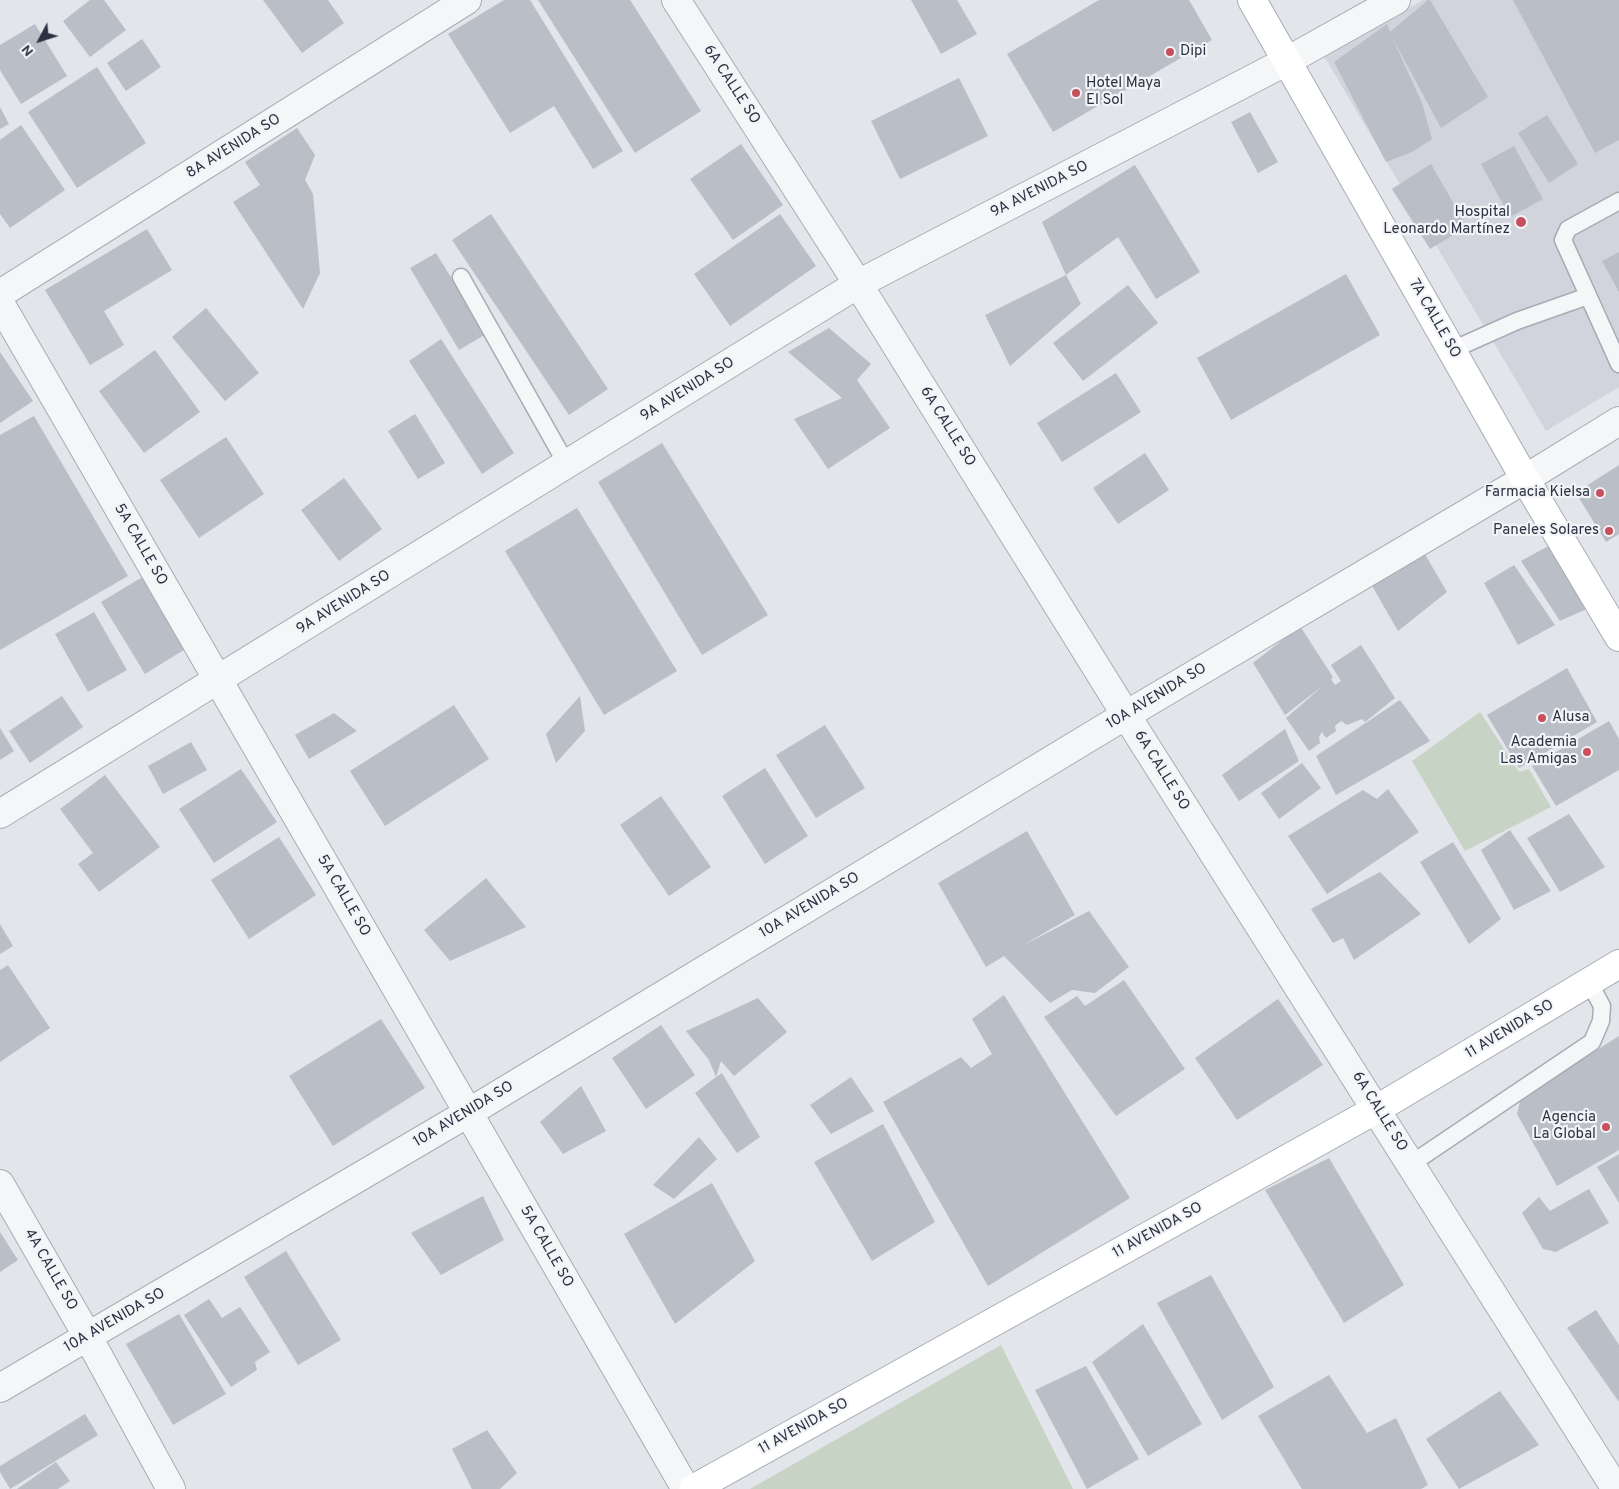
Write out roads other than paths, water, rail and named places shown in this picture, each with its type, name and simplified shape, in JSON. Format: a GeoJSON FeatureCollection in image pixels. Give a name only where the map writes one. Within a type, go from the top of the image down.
{"type":"FeatureCollection","features":[{"type":"Feature","properties":{"kind":"street","name":"8A AVENIDA SO"},"geometry":{"type":"LineString","coordinates":[[0,294],[467,0]]}},
{"type":"Feature","properties":{"kind":"street","name":"6A CALLE SO"},"geometry":{"type":"LineString","coordinates":[[676,0],[858,284],[1126,715],[1616,1489]]}},
{"type":"Feature","properties":{"kind":"street","name":"7A CALLE SO"},"geometry":{"type":"LineString","coordinates":[[1252,0],[1525,479],[1619,637]]}},
{"type":"Feature","properties":{"kind":"street","name":"9A AVENIDA SO"},"geometry":{"type":"LineString","coordinates":[[0,814],[858,284],[1287,61],[1396,0]]}},
{"type":"Feature","properties":{"kind":"street","name":"5A CALLE SO"},"geometry":{"type":"LineString","coordinates":[[0,303],[686,1489]]}},
{"type":"Feature","properties":{"kind":"street","name":"10A AVENIDA SO"},"geometry":{"type":"LineString","coordinates":[[0,1388],[468,1113],[1126,715],[1525,479],[1619,420]]}},
{"type":"Feature","properties":{"kind":"street","name":"11 AVENIDA SO"},"geometry":{"type":"LineString","coordinates":[[693,1489],[1377,1109],[1619,964]]}},
{"type":"Feature","properties":{"kind":"street","name":"4A CALLE SO"},"geometry":{"type":"LineString","coordinates":[[0,1184],[88,1337],[171,1489]]}},
{"type":"Feature","properties":{"kind":"lane"},"geometry":{"type":"LineString","coordinates":[[1619,201],[1568,229],[1563,240],[1619,364]]}},
{"type":"Feature","properties":{"kind":"lane"},"geometry":{"type":"LineString","coordinates":[[461,277],[567,465]]}},
{"type":"Feature","properties":{"kind":"lane"},"geometry":{"type":"LineString","coordinates":[[1452,350],[1517,321],[1588,296]]}},
{"type":"Feature","properties":{"kind":"lane"},"geometry":{"type":"LineString","coordinates":[[1411,1164],[1592,1042],[1601,1021],[1602,1006],[1589,982]]}},
{"type":"Feature","properties":{"kind":"place","name":"Dipi"},"geometry":{"type":"Point","coordinates":[1170,52]}},
{"type":"Feature","properties":{"kind":"place","name":"Hotel Maya El Sol"},"geometry":{"type":"Point","coordinates":[1076,93]}},
{"type":"Feature","properties":{"kind":"place","name":"Hospital Leonardo Martínez"},"geometry":{"type":"Point","coordinates":[1521,222]}},
{"type":"Feature","properties":{"kind":"place","name":"Farmacia Kielsa"},"geometry":{"type":"Point","coordinates":[1600,493]}},
{"type":"Feature","properties":{"kind":"place","name":"Paneles Solares"},"geometry":{"type":"Point","coordinates":[1609,531]}},
{"type":"Feature","properties":{"kind":"place","name":"Alusa"},"geometry":{"type":"Point","coordinates":[1542,718]}},
{"type":"Feature","properties":{"kind":"place","name":"Academia Las Amigas"},"geometry":{"type":"Point","coordinates":[1587,752]}},
{"type":"Feature","properties":{"kind":"place","name":"Agencia La Global"},"geometry":{"type":"Point","coordinates":[1606,1127]}}]}
